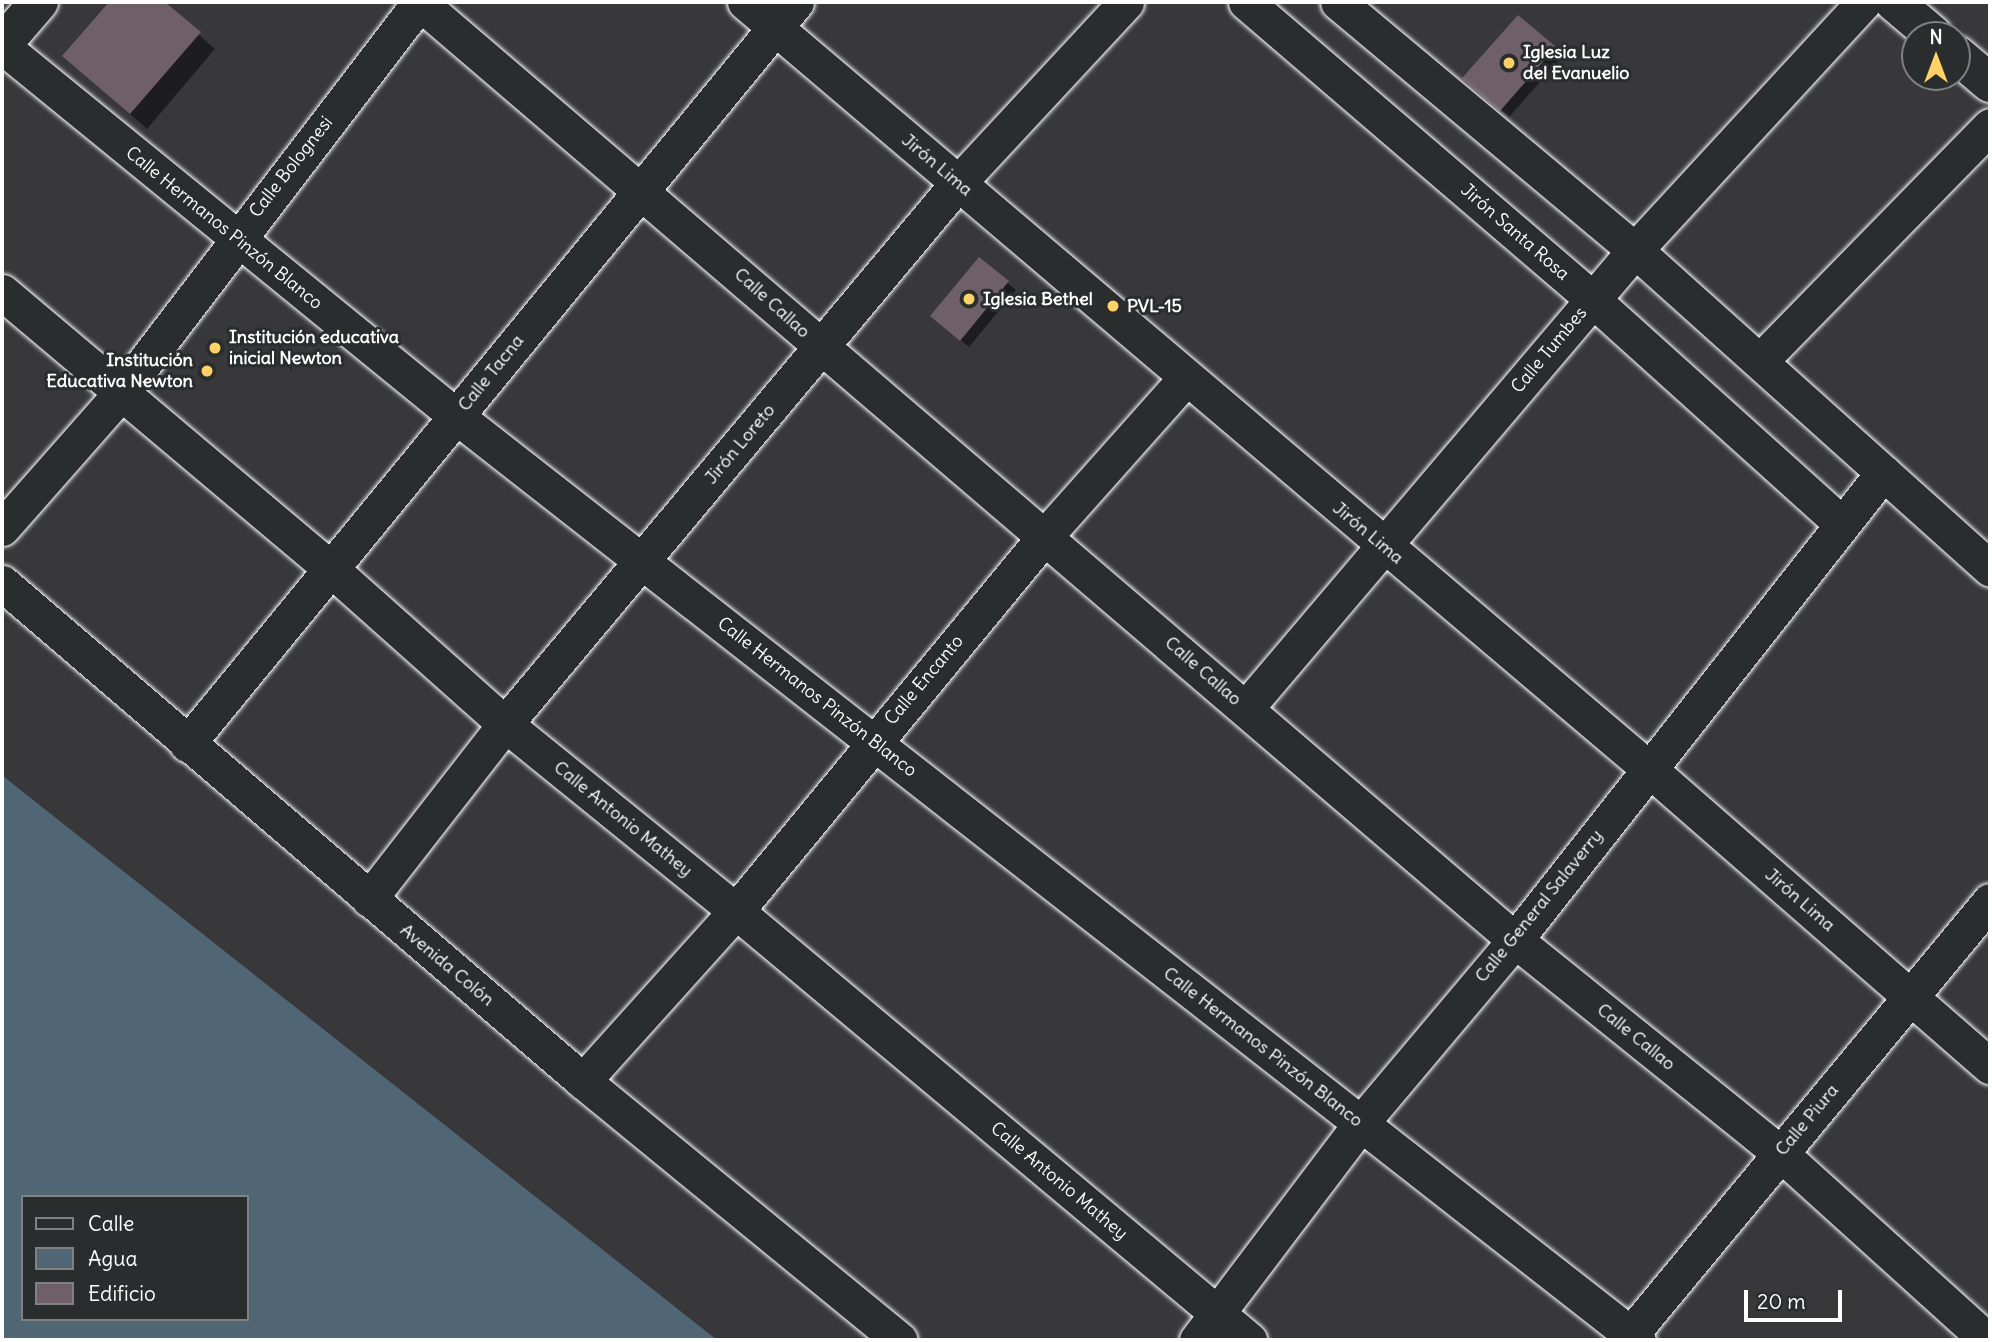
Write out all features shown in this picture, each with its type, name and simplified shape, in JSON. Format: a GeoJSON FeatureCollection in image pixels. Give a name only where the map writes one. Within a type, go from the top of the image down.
{"type":"FeatureCollection","features":[{"type":"Feature","properties":{"kind":"street"},"geometry":{"type":"LineString","coordinates":[[2,46],[39,2]]}},
{"type":"Feature","properties":{"kind":"street","name":"Calle Callao"},"geometry":{"type":"LineString","coordinates":[[420,2],[642,188],[822,347],[1046,535],[1515,940],[1780,1153],[1987,1340]]}},
{"type":"Feature","properties":{"kind":"street","name":"Calle Bolognesi"},"geometry":{"type":"LineString","coordinates":[[2,528],[121,393],[236,237],[420,2]]}},
{"type":"Feature","properties":{"kind":"street","name":"Jirón Lima"},"geometry":{"type":"LineString","coordinates":[[745,2],[785,14],[958,183],[1649,769],[1990,1066]]}},
{"type":"Feature","properties":{"kind":"street","name":"Jirón Loreto"},"geometry":{"type":"LineString","coordinates":[[369,899],[505,724],[958,183],[1126,2]]}},
{"type":"Feature","properties":{"kind":"street","name":"Jirón Santa Rosa"},"geometry":{"type":"LineString","coordinates":[[1246,2],[1592,299],[1842,524]]}},
{"type":"Feature","properties":{"kind":"street"},"geometry":{"type":"LineString","coordinates":[[1338,2],[1635,250],[1762,360],[1882,473],[1990,569]]}},
{"type":"Feature","properties":{"kind":"street","name":"Calle Tumbes"},"geometry":{"type":"LineString","coordinates":[[1246,708],[1592,299],[1864,2]]}},
{"type":"Feature","properties":{"kind":"street"},"geometry":{"type":"LineString","coordinates":[[1894,2],[1916,21]]}},
{"type":"Feature","properties":{"kind":"street","name":"Calle Tacna"},"geometry":{"type":"LineString","coordinates":[[187,744],[785,14]]}},
{"type":"Feature","properties":{"kind":"street","name":"Calle Hermanos Pinzón Blanco"},"geometry":{"type":"LineString","coordinates":[[2,46],[456,416],[642,558],[1632,1338]]}},
{"type":"Feature","properties":{"kind":"street"},"geometry":{"type":"LineString","coordinates":[[1971,67],[1990,83]]}},
{"type":"Feature","properties":{"kind":"street"},"geometry":{"type":"LineString","coordinates":[[1762,360],[1990,126]]}},
{"type":"Feature","properties":{"kind":"street","name":"Calle Antonio Mathey"},"geometry":{"type":"LineString","coordinates":[[2,292],[331,569],[505,724],[736,911],[1208,1327],[1249,1340]]}},
{"type":"Feature","properties":{"kind":"street","name":"Calle Encanto"},"geometry":{"type":"LineString","coordinates":[[583,1080],[736,911],[872,741],[1046,535],[1186,379]]}},
{"type":"Feature","properties":{"kind":"street","name":"Calle General Salaverry"},"geometry":{"type":"LineString","coordinates":[[1208,1327],[1361,1123],[1515,940],[1882,473]]}},
{"type":"Feature","properties":{"kind":"street","name":"Avenida Colón"},"geometry":{"type":"LineString","coordinates":[[2,583],[583,1080],[900,1340]]}},
{"type":"Feature","properties":{"kind":"street","name":"Calle Piura"},"geometry":{"type":"LineString","coordinates":[[1632,1338],[1780,1153],[1990,901]]}},
{"type":"Feature","properties":{"kind":"water"},"geometry":{"type":"Polygon","coordinates":[[[2,775],[717,1340],[2,1340],[2,775]]]}},
{"type":"Feature","properties":{"kind":"building"},"geometry":{"type":"Polygon","coordinates":[[[109,2],[165,2],[201,32],[130,114],[62,56],[109,2]]]}},
{"type":"Feature","properties":{"kind":"building","name":"Iglesia Luz del Evanuelio"},"geometry":{"type":"Polygon","coordinates":[[[1518,15],[1556,47],[1500,111],[1462,78],[1518,15]]]}},
{"type":"Feature","properties":{"kind":"building","name":"Iglesia Bethel"},"geometry":{"type":"Polygon","coordinates":[[[979,257],[1009,281],[960,341],[930,316],[979,257]]]}},
{"type":"Feature","properties":{"kind":"place","name":"Iglesia Luz del Evanuelio"},"geometry":{"type":"Point","coordinates":[1509,63]}},
{"type":"Feature","properties":{"kind":"place","name":"Iglesia Bethel"},"geometry":{"type":"Point","coordinates":[969,299]}},
{"type":"Feature","properties":{"kind":"place","name":"PVL-15"},"geometry":{"type":"Point","coordinates":[1113,306]}},
{"type":"Feature","properties":{"kind":"place","name":"Institución educativa inicial Newton"},"geometry":{"type":"Point","coordinates":[215,348]}},
{"type":"Feature","properties":{"kind":"place","name":"Institución Educativa Newton"},"geometry":{"type":"Point","coordinates":[207,371]}}]}
